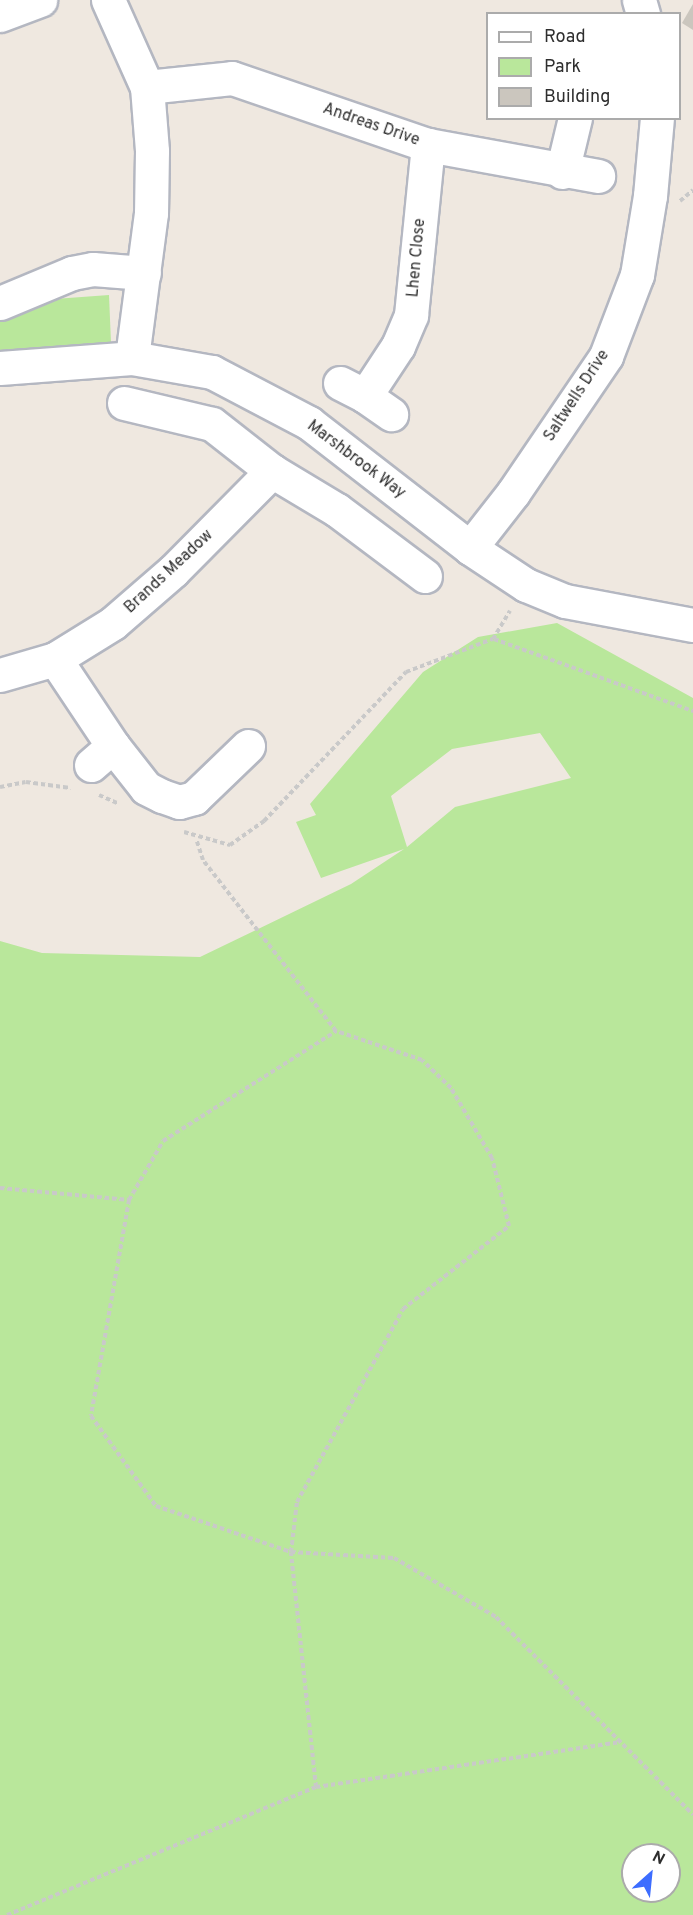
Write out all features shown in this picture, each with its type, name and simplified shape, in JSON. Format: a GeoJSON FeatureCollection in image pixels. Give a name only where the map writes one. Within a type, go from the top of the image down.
{"type":"FeatureCollection","features":[{"type":"Feature","properties":{"kind":"street"},"geometry":{"type":"LineString","coordinates":[[0,15],[40,0]]}},
{"type":"Feature","properties":{"kind":"street"},"geometry":{"type":"LineString","coordinates":[[108,0],[147,87],[152,151],[151,213],[132,358]]}},
{"type":"Feature","properties":{"kind":"street","name":"Andreas Drive"},"geometry":{"type":"LineString","coordinates":[[147,87],[232,78],[428,145],[562,172],[598,176]]}},
{"type":"Feature","properties":{"kind":"street"},"geometry":{"type":"LineString","coordinates":[[562,172],[575,120]]}},
{"type":"Feature","properties":{"kind":"street","name":"Saltwells Drive"},"geometry":{"type":"LineString","coordinates":[[470,548],[513,493],[606,356],[637,275],[650,196],[657,120]]}},
{"type":"Feature","properties":{"kind":"street","name":"Lhen Close"},"geometry":{"type":"LineString","coordinates":[[365,398],[398,346],[411,315],[428,145]]}},
{"type":"Feature","properties":{"kind":"street"},"geometry":{"type":"LineString","coordinates":[[0,303],[72,273],[93,269],[144,273]]}},
{"type":"Feature","properties":{"kind":"street","name":"Marshbrook Way"},"geometry":{"type":"LineString","coordinates":[[0,368],[132,358],[212,372],[276,403],[309,423],[470,548],[526,585],[565,602],[693,625]]}},
{"type":"Feature","properties":{"kind":"street"},"geometry":{"type":"LineString","coordinates":[[124,403],[212,424],[272,471],[337,510],[425,576]]}},
{"type":"Feature","properties":{"kind":"street","name":"Brands Meadow"},"geometry":{"type":"LineString","coordinates":[[0,675],[55,659],[113,623],[173,571],[272,471]]}},
{"type":"Feature","properties":{"kind":"street"},"geometry":{"type":"LineString","coordinates":[[55,659],[100,772],[179,802],[194,798],[208,788],[248,746]]}},
{"type":"Feature","properties":{"kind":"path"},"geometry":{"type":"LineString","coordinates":[[177,829],[196,839],[230,845],[264,821],[406,672],[493,639],[526,585]]}},
{"type":"Feature","properties":{"kind":"path"},"geometry":{"type":"LineString","coordinates":[[493,639],[693,711]]}},
{"type":"Feature","properties":{"kind":"path"},"geometry":{"type":"LineString","coordinates":[[0,787],[100,772],[128,807]]}},
{"type":"Feature","properties":{"kind":"path"},"geometry":{"type":"LineString","coordinates":[[196,839],[204,860],[336,1031],[422,1060],[451,1088],[492,1158],[509,1226],[403,1309],[297,1502],[291,1552],[316,1787]]}},
{"type":"Feature","properties":{"kind":"path"},"geometry":{"type":"LineString","coordinates":[[336,1031],[163,1141],[129,1200],[91,1416],[156,1506],[291,1552],[394,1558],[496,1617],[693,1815]]}},
{"type":"Feature","properties":{"kind":"path"},"geometry":{"type":"LineString","coordinates":[[0,1188],[129,1200]]}},
{"type":"Feature","properties":{"kind":"path"},"geometry":{"type":"LineString","coordinates":[[7,1915],[316,1787],[620,1742]]}},
{"type":"Feature","properties":{"kind":"green space"},"geometry":{"type":"Polygon","coordinates":[[[109,295],[111,343],[0,354],[0,303],[109,295]]]}},
{"type":"Feature","properties":{"kind":"green space"},"geometry":{"type":"Polygon","coordinates":[[[557,623],[693,698],[693,1915],[0,1915],[0,941],[42,953],[200,957],[351,884],[404,849],[321,878],[296,822],[316,815],[310,804],[423,672],[478,637],[557,623]],[[540,733],[452,749],[391,796],[407,847],[455,807],[571,778],[540,733]]]}},
{"type":"Feature","properties":{"kind":"building"},"geometry":{"type":"Polygon","coordinates":[[[693,4],[693,30],[682,23],[693,4]]]}}]}
